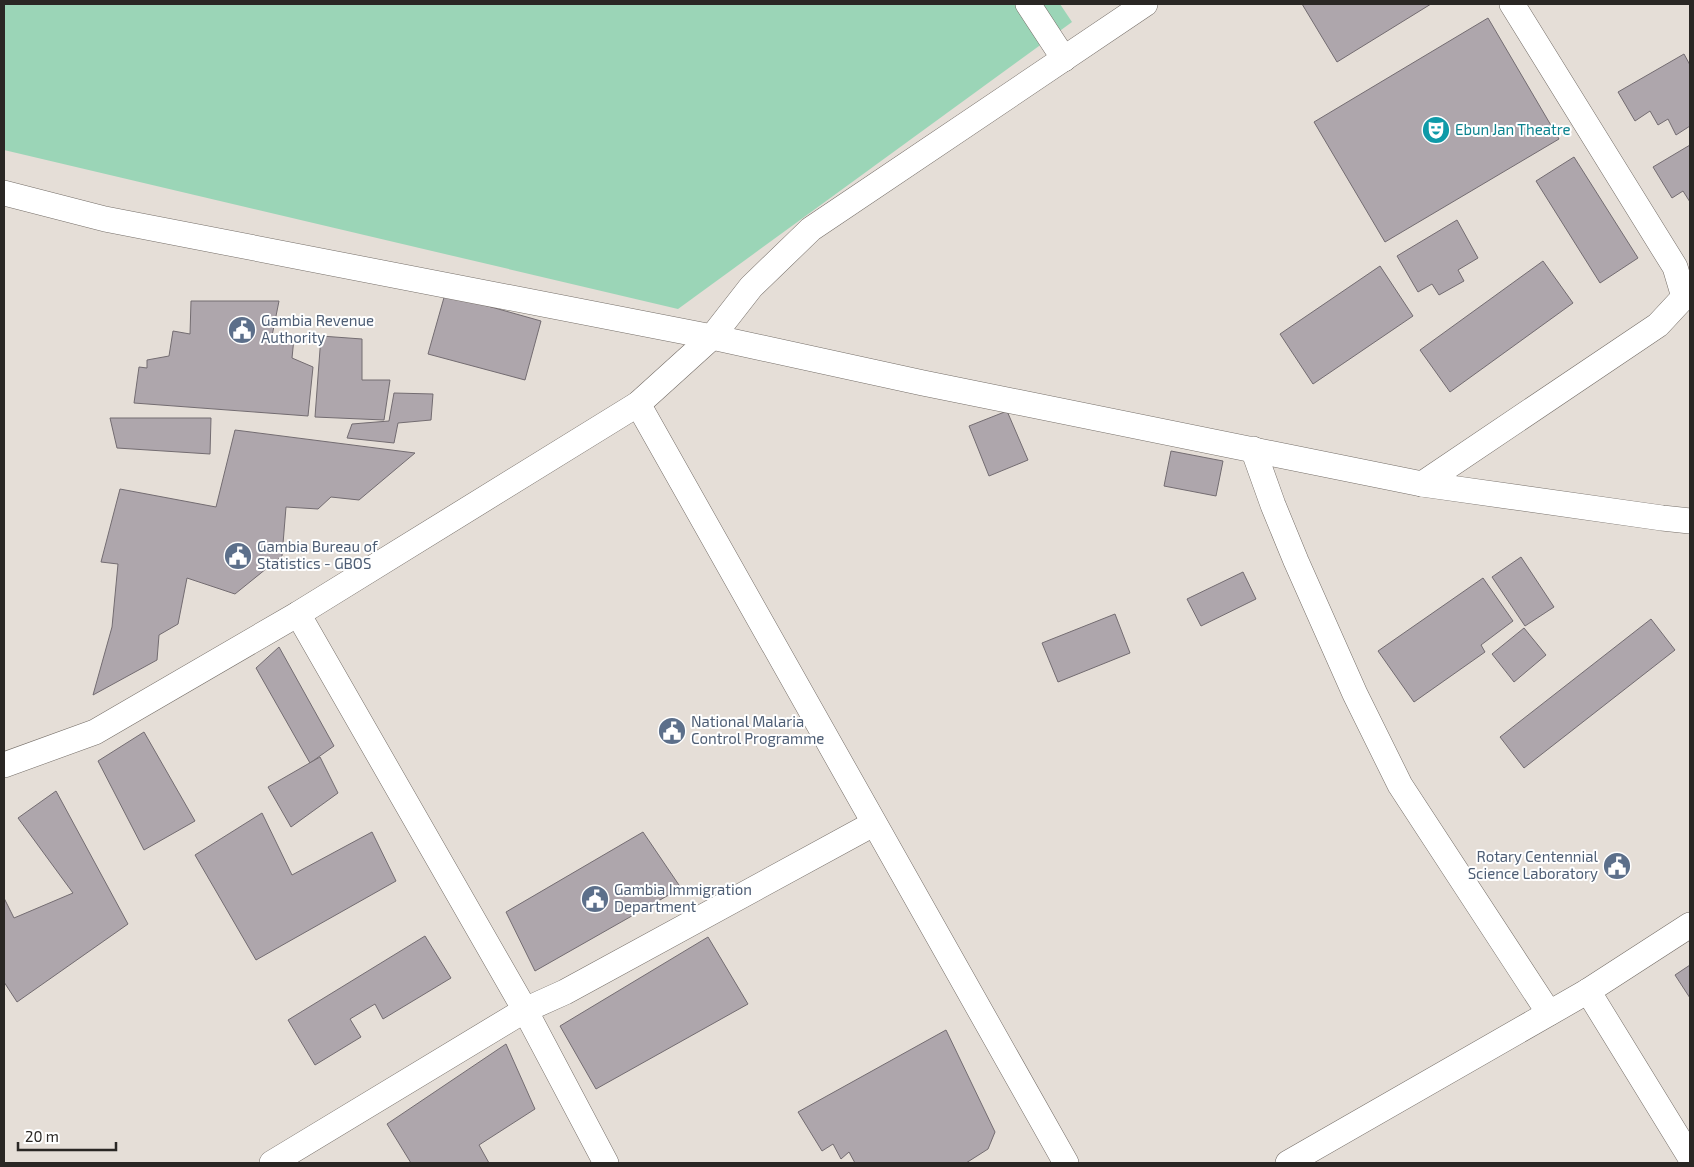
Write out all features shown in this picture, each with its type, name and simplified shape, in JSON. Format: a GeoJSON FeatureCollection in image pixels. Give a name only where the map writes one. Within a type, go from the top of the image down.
{"type":"FeatureCollection","features":[{"type":"Feature","properties":{"kind":"street"},"geometry":{"type":"LineString","coordinates":[[1028,4],[1064,58]]}},
{"type":"Feature","properties":{"kind":"street"},"geometry":{"type":"LineString","coordinates":[[4,766],[95,732],[298,614],[638,404],[712,337],[751,287],[811,229],[1145,4]]}},
{"type":"Feature","properties":{"kind":"street"},"geometry":{"type":"LineString","coordinates":[[1422,484],[1658,325],[1687,295],[1675,267],[1512,4]]}},
{"type":"Feature","properties":{"kind":"street"},"geometry":{"type":"LineString","coordinates":[[4,193],[105,219],[712,337],[933,385],[1422,484],[1690,521]]}},
{"type":"Feature","properties":{"kind":"street"},"geometry":{"type":"LineString","coordinates":[[638,404],[873,824],[1066,1163]]}},
{"type":"Feature","properties":{"kind":"street"},"geometry":{"type":"LineString","coordinates":[[1253,449],[1273,505],[1304,579],[1355,694],[1400,784],[1549,1013]]}},
{"type":"Feature","properties":{"kind":"street"},"geometry":{"type":"LineString","coordinates":[[298,614],[525,1010],[606,1163]]}},
{"type":"Feature","properties":{"kind":"street"},"geometry":{"type":"LineString","coordinates":[[272,1163],[525,1010],[565,992],[873,824]]}},
{"type":"Feature","properties":{"kind":"street"},"geometry":{"type":"LineString","coordinates":[[1288,1163],[1588,992],[1690,925]]}},
{"type":"Feature","properties":{"kind":"street"},"geometry":{"type":"LineString","coordinates":[[1588,992],[1690,1157]]}},
{"type":"Feature","properties":{"kind":"green space"},"geometry":{"type":"Polygon","coordinates":[[[4,4],[1060,4],[1072,22],[678,309],[4,150],[4,4]]]}},
{"type":"Feature","properties":{"kind":"building"},"geometry":{"type":"Polygon","coordinates":[[[1302,4],[1431,4],[1337,62],[1302,4]]]}},
{"type":"Feature","properties":{"kind":"building","name":"Ebun Jan Theatre"},"geometry":{"type":"Polygon","coordinates":[[[1488,18],[1559,139],[1385,242],[1314,122],[1488,18]]]}},
{"type":"Feature","properties":{"kind":"building"},"geometry":{"type":"Polygon","coordinates":[[[1684,54],[1690,65],[1690,126],[1676,135],[1668,119],[1658,125],[1650,111],[1635,121],[1618,92],[1684,54]]]}},
{"type":"Feature","properties":{"kind":"building"},"geometry":{"type":"Polygon","coordinates":[[[1690,145],[1690,202],[1683,191],[1672,198],[1653,167],[1690,145]]]}},
{"type":"Feature","properties":{"kind":"building"},"geometry":{"type":"Polygon","coordinates":[[[1574,157],[1638,258],[1600,283],[1536,181],[1574,157]]]}},
{"type":"Feature","properties":{"kind":"building"},"geometry":{"type":"Polygon","coordinates":[[[1457,220],[1478,258],[1458,270],[1464,281],[1439,295],[1432,284],[1418,292],[1397,256],[1457,220]]]}},
{"type":"Feature","properties":{"kind":"building"},"geometry":{"type":"Polygon","coordinates":[[[1543,261],[1573,303],[1450,392],[1420,350],[1543,261]]]}},
{"type":"Feature","properties":{"kind":"building"},"geometry":{"type":"Polygon","coordinates":[[[1380,266],[1413,316],[1313,384],[1280,334],[1380,266]]]}},
{"type":"Feature","properties":{"kind":"building"},"geometry":{"type":"Polygon","coordinates":[[[445,294],[541,321],[525,380],[428,354],[445,294]]]}},
{"type":"Feature","properties":{"kind":"building"},"geometry":{"type":"Polygon","coordinates":[[[191,301],[279,301],[272,336],[294,338],[292,358],[313,367],[308,416],[134,403],[139,367],[147,368],[147,360],[169,356],[173,331],[190,334],[191,301]]]}},
{"type":"Feature","properties":{"kind":"building"},"geometry":{"type":"Polygon","coordinates":[[[321,336],[362,339],[362,380],[390,380],[384,420],[315,417],[321,336]]]}},
{"type":"Feature","properties":{"kind":"building"},"geometry":{"type":"Polygon","coordinates":[[[394,393],[433,394],[431,420],[398,423],[394,443],[347,438],[352,424],[389,421],[394,393]]]}},
{"type":"Feature","properties":{"kind":"building"},"geometry":{"type":"Polygon","coordinates":[[[1007,411],[1028,460],[989,476],[969,426],[1007,411]]]}},
{"type":"Feature","properties":{"kind":"building"},"geometry":{"type":"Polygon","coordinates":[[[110,418],[211,418],[210,454],[117,448],[110,418]]]}},
{"type":"Feature","properties":{"kind":"building"},"geometry":{"type":"Polygon","coordinates":[[[235,430],[415,453],[359,500],[331,497],[318,509],[286,507],[282,556],[235,594],[187,578],[178,624],[159,635],[157,660],[93,695],[112,627],[118,564],[101,562],[120,489],[216,507],[235,430]]]}},
{"type":"Feature","properties":{"kind":"building"},"geometry":{"type":"Polygon","coordinates":[[[1171,451],[1223,461],[1216,496],[1164,486],[1171,451]]]}},
{"type":"Feature","properties":{"kind":"building"},"geometry":{"type":"Polygon","coordinates":[[[1521,557],[1554,607],[1525,626],[1492,577],[1521,557]]]}},
{"type":"Feature","properties":{"kind":"building"},"geometry":{"type":"Polygon","coordinates":[[[1243,572],[1256,599],[1201,626],[1187,599],[1243,572]]]}},
{"type":"Feature","properties":{"kind":"building"},"geometry":{"type":"Polygon","coordinates":[[[1483,578],[1513,621],[1481,645],[1485,652],[1414,702],[1378,651],[1483,578]]]}},
{"type":"Feature","properties":{"kind":"building"},"geometry":{"type":"Polygon","coordinates":[[[1115,614],[1130,653],[1058,682],[1042,643],[1115,614]]]}},
{"type":"Feature","properties":{"kind":"building"},"geometry":{"type":"Polygon","coordinates":[[[1651,619],[1675,650],[1524,768],[1500,737],[1651,619]]]}},
{"type":"Feature","properties":{"kind":"building"},"geometry":{"type":"Polygon","coordinates":[[[1524,628],[1546,655],[1514,682],[1492,654],[1524,628]]]}},
{"type":"Feature","properties":{"kind":"building"},"geometry":{"type":"Polygon","coordinates":[[[279,647],[334,746],[310,763],[256,668],[279,647]]]}},
{"type":"Feature","properties":{"kind":"building"},"geometry":{"type":"Polygon","coordinates":[[[144,732],[195,821],[144,850],[98,761],[144,732]]]}},
{"type":"Feature","properties":{"kind":"building"},"geometry":{"type":"Polygon","coordinates":[[[320,757],[338,793],[291,827],[268,787],[320,757]]]}},
{"type":"Feature","properties":{"kind":"building"},"geometry":{"type":"Polygon","coordinates":[[[56,791],[128,924],[17,1002],[4,982],[4,898],[14,918],[73,893],[18,818],[56,791]]]}},
{"type":"Feature","properties":{"kind":"building"},"geometry":{"type":"Polygon","coordinates":[[[262,813],[292,875],[372,832],[396,881],[256,960],[195,855],[262,813]]]}},
{"type":"Feature","properties":{"kind":"building"},"geometry":{"type":"Polygon","coordinates":[[[643,832],[681,888],[535,971],[506,912],[643,832]]]}},
{"type":"Feature","properties":{"kind":"building"},"geometry":{"type":"Polygon","coordinates":[[[425,936],[451,978],[383,1019],[375,1004],[350,1019],[361,1037],[315,1065],[288,1020],[425,936]]]}},
{"type":"Feature","properties":{"kind":"building"},"geometry":{"type":"Polygon","coordinates":[[[708,937],[748,1004],[596,1089],[560,1026],[708,937]]]}},
{"type":"Feature","properties":{"kind":"building"},"geometry":{"type":"Polygon","coordinates":[[[1690,965],[1690,998],[1675,975],[1690,965]]]}},
{"type":"Feature","properties":{"kind":"building"},"geometry":{"type":"Polygon","coordinates":[[[946,1030],[995,1132],[988,1149],[966,1163],[855,1163],[849,1152],[841,1159],[833,1144],[822,1151],[798,1112],[946,1030]]]}},
{"type":"Feature","properties":{"kind":"building"},"geometry":{"type":"Polygon","coordinates":[[[506,1044],[535,1109],[479,1145],[489,1163],[411,1163],[387,1124],[506,1044]]]}},
{"type":"Feature","properties":{"kind":"place","name":"Ebun Jan Theatre"},"geometry":{"type":"Point","coordinates":[1436,130]}},
{"type":"Feature","properties":{"kind":"place","name":"Gambia Revenue Authority"},"geometry":{"type":"Point","coordinates":[242,330]}},
{"type":"Feature","properties":{"kind":"place","name":"Gambia Bureau of Statistics - GBOS"},"geometry":{"type":"Point","coordinates":[238,556]}},
{"type":"Feature","properties":{"kind":"place","name":"National Malaria Control Programme"},"geometry":{"type":"Point","coordinates":[672,731]}},
{"type":"Feature","properties":{"kind":"place","name":"Rotary Centennial Science Laboratory"},"geometry":{"type":"Point","coordinates":[1617,866]}},
{"type":"Feature","properties":{"kind":"place","name":"Gambia Immigration Department"},"geometry":{"type":"Point","coordinates":[595,899]}}]}
